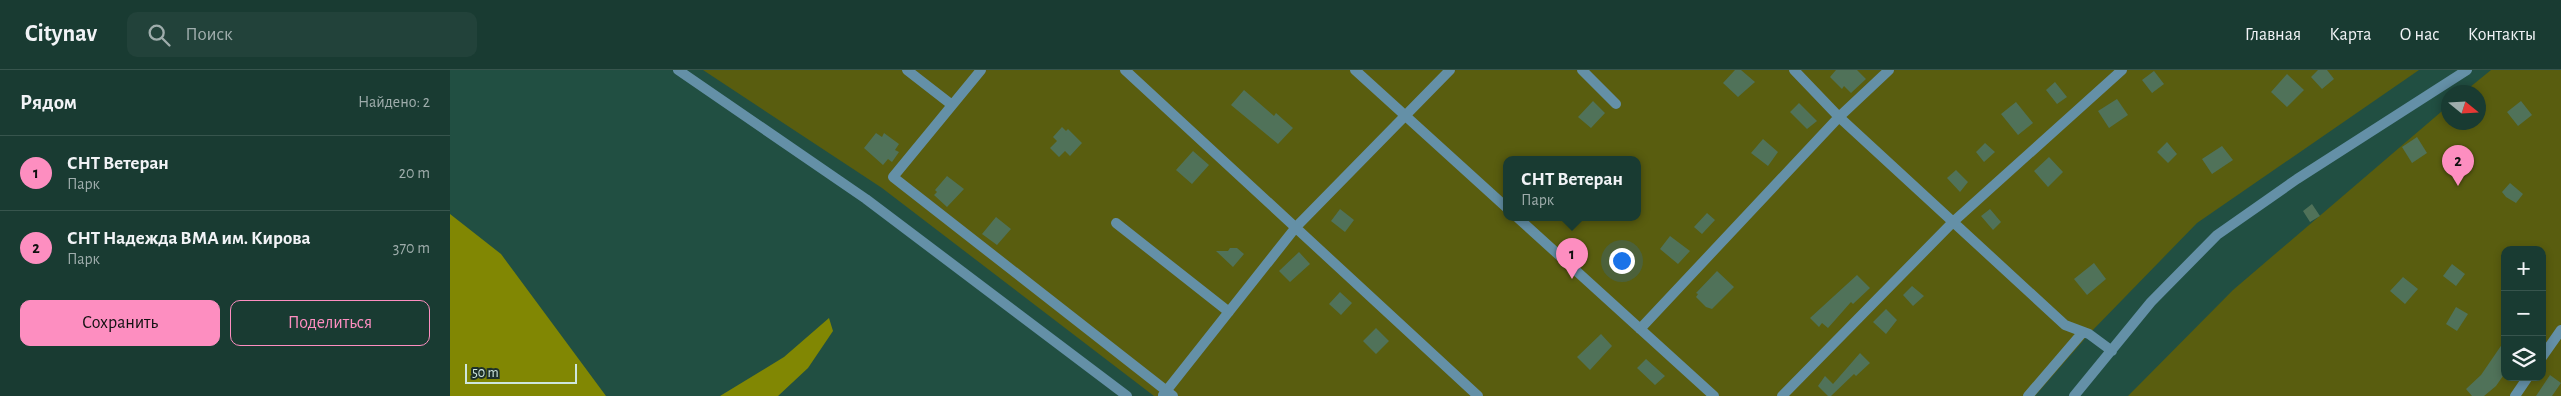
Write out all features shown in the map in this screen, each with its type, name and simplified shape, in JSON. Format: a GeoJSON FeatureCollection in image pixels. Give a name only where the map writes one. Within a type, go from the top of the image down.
{"type":"FeatureCollection","features":[{"type":"Feature","properties":{"kind":"street"},"geometry":{"type":"LineString","coordinates":[[678,70],[866,199],[1127,396]]}},
{"type":"Feature","properties":{"kind":"street"},"geometry":{"type":"LineString","coordinates":[[907,70],[952,105]]}},
{"type":"Feature","properties":{"kind":"street"},"geometry":{"type":"LineString","coordinates":[[981,70],[893,177],[1167,394],[1296,227],[1450,70]]}},
{"type":"Feature","properties":{"kind":"street"},"geometry":{"type":"LineString","coordinates":[[1125,70],[1478,396]]}},
{"type":"Feature","properties":{"kind":"street"},"geometry":{"type":"LineString","coordinates":[[1356,70],[1503,204]]}},
{"type":"Feature","properties":{"kind":"street"},"geometry":{"type":"LineString","coordinates":[[1582,70],[1616,104]]}},
{"type":"Feature","properties":{"kind":"street"},"geometry":{"type":"LineString","coordinates":[[1794,70],[1839,117],[2065,325],[2083,332],[2112,351]]}},
{"type":"Feature","properties":{"kind":"street"},"geometry":{"type":"LineString","coordinates":[[1640,329],[1839,117],[1889,70]]}},
{"type":"Feature","properties":{"kind":"street"},"geometry":{"type":"LineString","coordinates":[[1782,396],[1953,222],[2122,70]]}},
{"type":"Feature","properties":{"kind":"street"},"geometry":{"type":"LineString","coordinates":[[2074,396],[2151,302],[2217,235],[2297,179],[2467,70]]}},
{"type":"Feature","properties":{"kind":"street"},"geometry":{"type":"LineString","coordinates":[[1521,221],[1714,396]]}},
{"type":"Feature","properties":{"kind":"street"},"geometry":{"type":"LineString","coordinates":[[1116,223],[1229,312]]}},
{"type":"Feature","properties":{"kind":"street"},"geometry":{"type":"LineString","coordinates":[[2546,351],[2561,330]]}},
{"type":"Feature","properties":{"kind":"street"},"geometry":{"type":"LineString","coordinates":[[2028,396],[2083,332]]}},
{"type":"Feature","properties":{"kind":"street"},"geometry":{"type":"LineString","coordinates":[[2515,396],[2525,381]]}},
{"type":"Feature","properties":{"kind":"shaded area"},"geometry":{"type":"Polygon","coordinates":[[[703,70],[2419,70],[2197,223],[2089,334],[2035,396],[1154,396],[882,188],[703,70]]]}},
{"type":"Feature","properties":{"kind":"shaded area"},"geometry":{"type":"Polygon","coordinates":[[[2491,70],[2561,70],[2561,396],[2128,396],[2233,290],[2441,112],[2441,130],[2486,130],[2486,85],[2473,85],[2491,70]]]}},
{"type":"Feature","properties":{"kind":"shaded area"},"geometry":{"type":"Polygon","coordinates":[[[450,214],[501,254],[606,396],[450,396],[450,214]]]}},
{"type":"Feature","properties":{"kind":"shaded area"},"geometry":{"type":"Polygon","coordinates":[[[829,318],[833,331],[808,368],[778,396],[720,396],[784,357],[829,318]]]}},
{"type":"Feature","properties":{"kind":"building"},"geometry":{"type":"Polygon","coordinates":[[[1735,70],[1741,70],[1755,82],[1738,97],[1723,83],[1735,70]]]}},
{"type":"Feature","properties":{"kind":"building"},"geometry":{"type":"Polygon","coordinates":[[[1836,70],[1857,70],[1866,79],[1851,93],[1844,86],[1842,89],[1830,77],[1836,70]]]}},
{"type":"Feature","properties":{"kind":"building"},"geometry":{"type":"Polygon","coordinates":[[[2318,70],[2327,70],[2334,79],[2322,89],[2311,77],[2318,70]]]}},
{"type":"Feature","properties":{"kind":"building"},"geometry":{"type":"Polygon","coordinates":[[[2154,71],[2164,84],[2152,93],[2142,80],[2154,71]]]}},
{"type":"Feature","properties":{"kind":"building"},"geometry":{"type":"Polygon","coordinates":[[[2287,74],[2304,90],[2287,107],[2271,92],[2287,74]]]}},
{"type":"Feature","properties":{"kind":"building"},"geometry":{"type":"Polygon","coordinates":[[[2055,82],[2067,97],[2057,104],[2046,90],[2055,82]]]}},
{"type":"Feature","properties":{"kind":"building"},"geometry":{"type":"Polygon","coordinates":[[[1244,90],[1274,116],[1276,113],[1293,128],[1278,144],[1231,105],[1244,90]]]}},
{"type":"Feature","properties":{"kind":"building"},"geometry":{"type":"Polygon","coordinates":[[[2117,99],[2128,115],[2109,128],[2098,111],[2117,99]]]}},
{"type":"Feature","properties":{"kind":"building"},"geometry":{"type":"Polygon","coordinates":[[[1593,101],[1605,113],[1591,128],[1578,117],[1593,101]]]}},
{"type":"Feature","properties":{"kind":"building"},"geometry":{"type":"Polygon","coordinates":[[[2521,101],[2532,115],[2518,126],[2507,112],[2521,101]]]}},
{"type":"Feature","properties":{"kind":"building"},"geometry":{"type":"Polygon","coordinates":[[[2016,102],[2033,123],[2018,135],[2001,114],[2016,102]]]}},
{"type":"Feature","properties":{"kind":"building"},"geometry":{"type":"Polygon","coordinates":[[[1799,103],[1817,121],[1807,129],[1790,112],[1799,103]]]}},
{"type":"Feature","properties":{"kind":"building"},"geometry":{"type":"Polygon","coordinates":[[[1062,127],[1066,131],[1068,129],[1082,143],[1070,156],[1065,151],[1059,157],[1050,148],[1057,141],[1053,137],[1062,127]]]}},
{"type":"Feature","properties":{"kind":"building"},"geometry":{"type":"Polygon","coordinates":[[[876,133],[882,137],[884,133],[899,144],[895,150],[899,152],[892,162],[888,159],[883,165],[864,148],[876,133]]]}},
{"type":"Feature","properties":{"kind":"building"},"geometry":{"type":"Polygon","coordinates":[[[2417,137],[2427,153],[2412,163],[2402,147],[2417,137]]]}},
{"type":"Feature","properties":{"kind":"building"},"geometry":{"type":"Polygon","coordinates":[[[1763,139],[1778,152],[1768,166],[1751,153],[1763,139]]]}},
{"type":"Feature","properties":{"kind":"building"},"geometry":{"type":"Polygon","coordinates":[[[2167,142],[2177,154],[2168,163],[2157,152],[2167,142]]]}},
{"type":"Feature","properties":{"kind":"building"},"geometry":{"type":"Polygon","coordinates":[[[1985,143],[1995,152],[1984,162],[1976,152],[1985,143]]]}},
{"type":"Feature","properties":{"kind":"building"},"geometry":{"type":"Polygon","coordinates":[[[2222,146],[2233,160],[2212,174],[2202,159],[2222,146]]]}},
{"type":"Feature","properties":{"kind":"building"},"geometry":{"type":"Polygon","coordinates":[[[1193,151],[1209,165],[1192,184],[1176,170],[1193,151]]]}},
{"type":"Feature","properties":{"kind":"building"},"geometry":{"type":"Polygon","coordinates":[[[2049,157],[2063,172],[2048,187],[2034,171],[2049,157]]]}},
{"type":"Feature","properties":{"kind":"building"},"geometry":{"type":"Polygon","coordinates":[[[1956,170],[1968,182],[1960,192],[1947,178],[1956,170]]]}},
{"type":"Feature","properties":{"kind":"building"},"geometry":{"type":"Polygon","coordinates":[[[947,176],[964,189],[947,207],[934,195],[937,192],[935,190],[947,176]]]}},
{"type":"Feature","properties":{"kind":"building"},"geometry":{"type":"Polygon","coordinates":[[[2510,183],[2523,194],[2516,203],[2502,192],[2510,183]]]}},
{"type":"Feature","properties":{"kind":"building"},"geometry":{"type":"Polygon","coordinates":[[[2312,204],[2320,216],[2310,222],[2303,211],[2312,204]]]}},
{"type":"Feature","properties":{"kind":"building"},"geometry":{"type":"Polygon","coordinates":[[[1340,209],[1354,220],[1345,232],[1331,221],[1340,209]]]}},
{"type":"Feature","properties":{"kind":"building"},"geometry":{"type":"Polygon","coordinates":[[[1990,209],[2001,222],[1993,230],[1981,216],[1990,209]]]}},
{"type":"Feature","properties":{"kind":"building"},"geometry":{"type":"Polygon","coordinates":[[[1707,213],[1715,220],[1702,234],[1694,227],[1707,213]]]}},
{"type":"Feature","properties":{"kind":"building"},"geometry":{"type":"Polygon","coordinates":[[[996,217],[1011,229],[997,245],[982,234],[996,217]]]}},
{"type":"Feature","properties":{"kind":"building"},"geometry":{"type":"Polygon","coordinates":[[[1670,236],[1690,251],[1678,264],[1660,249],[1670,236]]]}},
{"type":"Feature","properties":{"kind":"building"},"geometry":{"type":"Polygon","coordinates":[[[1230,248],[1237,248],[1244,254],[1233,267],[1216,251],[1228,251],[1230,248]]]}},
{"type":"Feature","properties":{"kind":"building"},"geometry":{"type":"Polygon","coordinates":[[[1299,252],[1310,264],[1290,282],[1279,271],[1299,252]]]}},
{"type":"Feature","properties":{"kind":"building"},"geometry":{"type":"Polygon","coordinates":[[[2094,263],[2106,279],[2087,295],[2074,279],[2094,263]]]}},
{"type":"Feature","properties":{"kind":"building"},"geometry":{"type":"Polygon","coordinates":[[[2452,264],[2465,274],[2456,286],[2443,276],[2452,264]]]}},
{"type":"Feature","properties":{"kind":"building"},"geometry":{"type":"Polygon","coordinates":[[[1717,271],[1734,287],[1712,309],[1706,307],[1696,297],[1698,294],[1696,293],[1717,271]]]}},
{"type":"Feature","properties":{"kind":"building"},"geometry":{"type":"Polygon","coordinates":[[[1857,275],[1870,288],[1853,304],[1851,302],[1828,328],[1822,323],[1819,327],[1810,318],[1857,275]]]}},
{"type":"Feature","properties":{"kind":"building"},"geometry":{"type":"Polygon","coordinates":[[[2403,277],[2418,289],[2405,304],[2390,291],[2403,277]]]}},
{"type":"Feature","properties":{"kind":"building"},"geometry":{"type":"Polygon","coordinates":[[[1912,286],[1924,296],[1913,306],[1903,295],[1912,286]]]}},
{"type":"Feature","properties":{"kind":"building"},"geometry":{"type":"Polygon","coordinates":[[[1340,292],[1352,303],[1341,315],[1329,304],[1340,292]]]}},
{"type":"Feature","properties":{"kind":"building"},"geometry":{"type":"Polygon","coordinates":[[[2456,307],[2468,314],[2457,331],[2446,324],[2456,307]]]}},
{"type":"Feature","properties":{"kind":"building"},"geometry":{"type":"Polygon","coordinates":[[[1886,309],[1897,320],[1886,334],[1873,322],[1886,309]]]}},
{"type":"Feature","properties":{"kind":"building"},"geometry":{"type":"Polygon","coordinates":[[[1376,328],[1389,341],[1376,354],[1363,341],[1376,328]]]}},
{"type":"Feature","properties":{"kind":"building"},"geometry":{"type":"Polygon","coordinates":[[[1601,334],[1612,346],[1590,370],[1577,357],[1601,334]]]}},
{"type":"Feature","properties":{"kind":"building"},"geometry":{"type":"Polygon","coordinates":[[[2501,346],[2501,379],[2496,386],[2484,396],[2472,396],[2466,389],[2481,375],[2501,346]]]}},
{"type":"Feature","properties":{"kind":"building"},"geometry":{"type":"Polygon","coordinates":[[[1860,353],[1870,363],[1856,376],[1854,374],[1831,396],[1828,396],[1818,386],[1825,376],[1833,384],[1860,353]]]}},
{"type":"Feature","properties":{"kind":"building"},"geometry":{"type":"Polygon","coordinates":[[[1646,359],[1665,376],[1655,385],[1637,368],[1646,359]]]}},
{"type":"Feature","properties":{"kind":"building"},"geometry":{"type":"Polygon","coordinates":[[[2550,375],[2561,383],[2552,396],[2536,396],[2550,375]]]}},
{"type":"Feature","properties":{"kind":"place","name":"СНТ Надежда ВМА им. Кирова"},"geometry":{"type":"Point","coordinates":[2458,186]}},
{"type":"Feature","properties":{"kind":"place","name":"СНТ Ветеран"},"geometry":{"type":"Point","coordinates":[1572,279]}}]}
